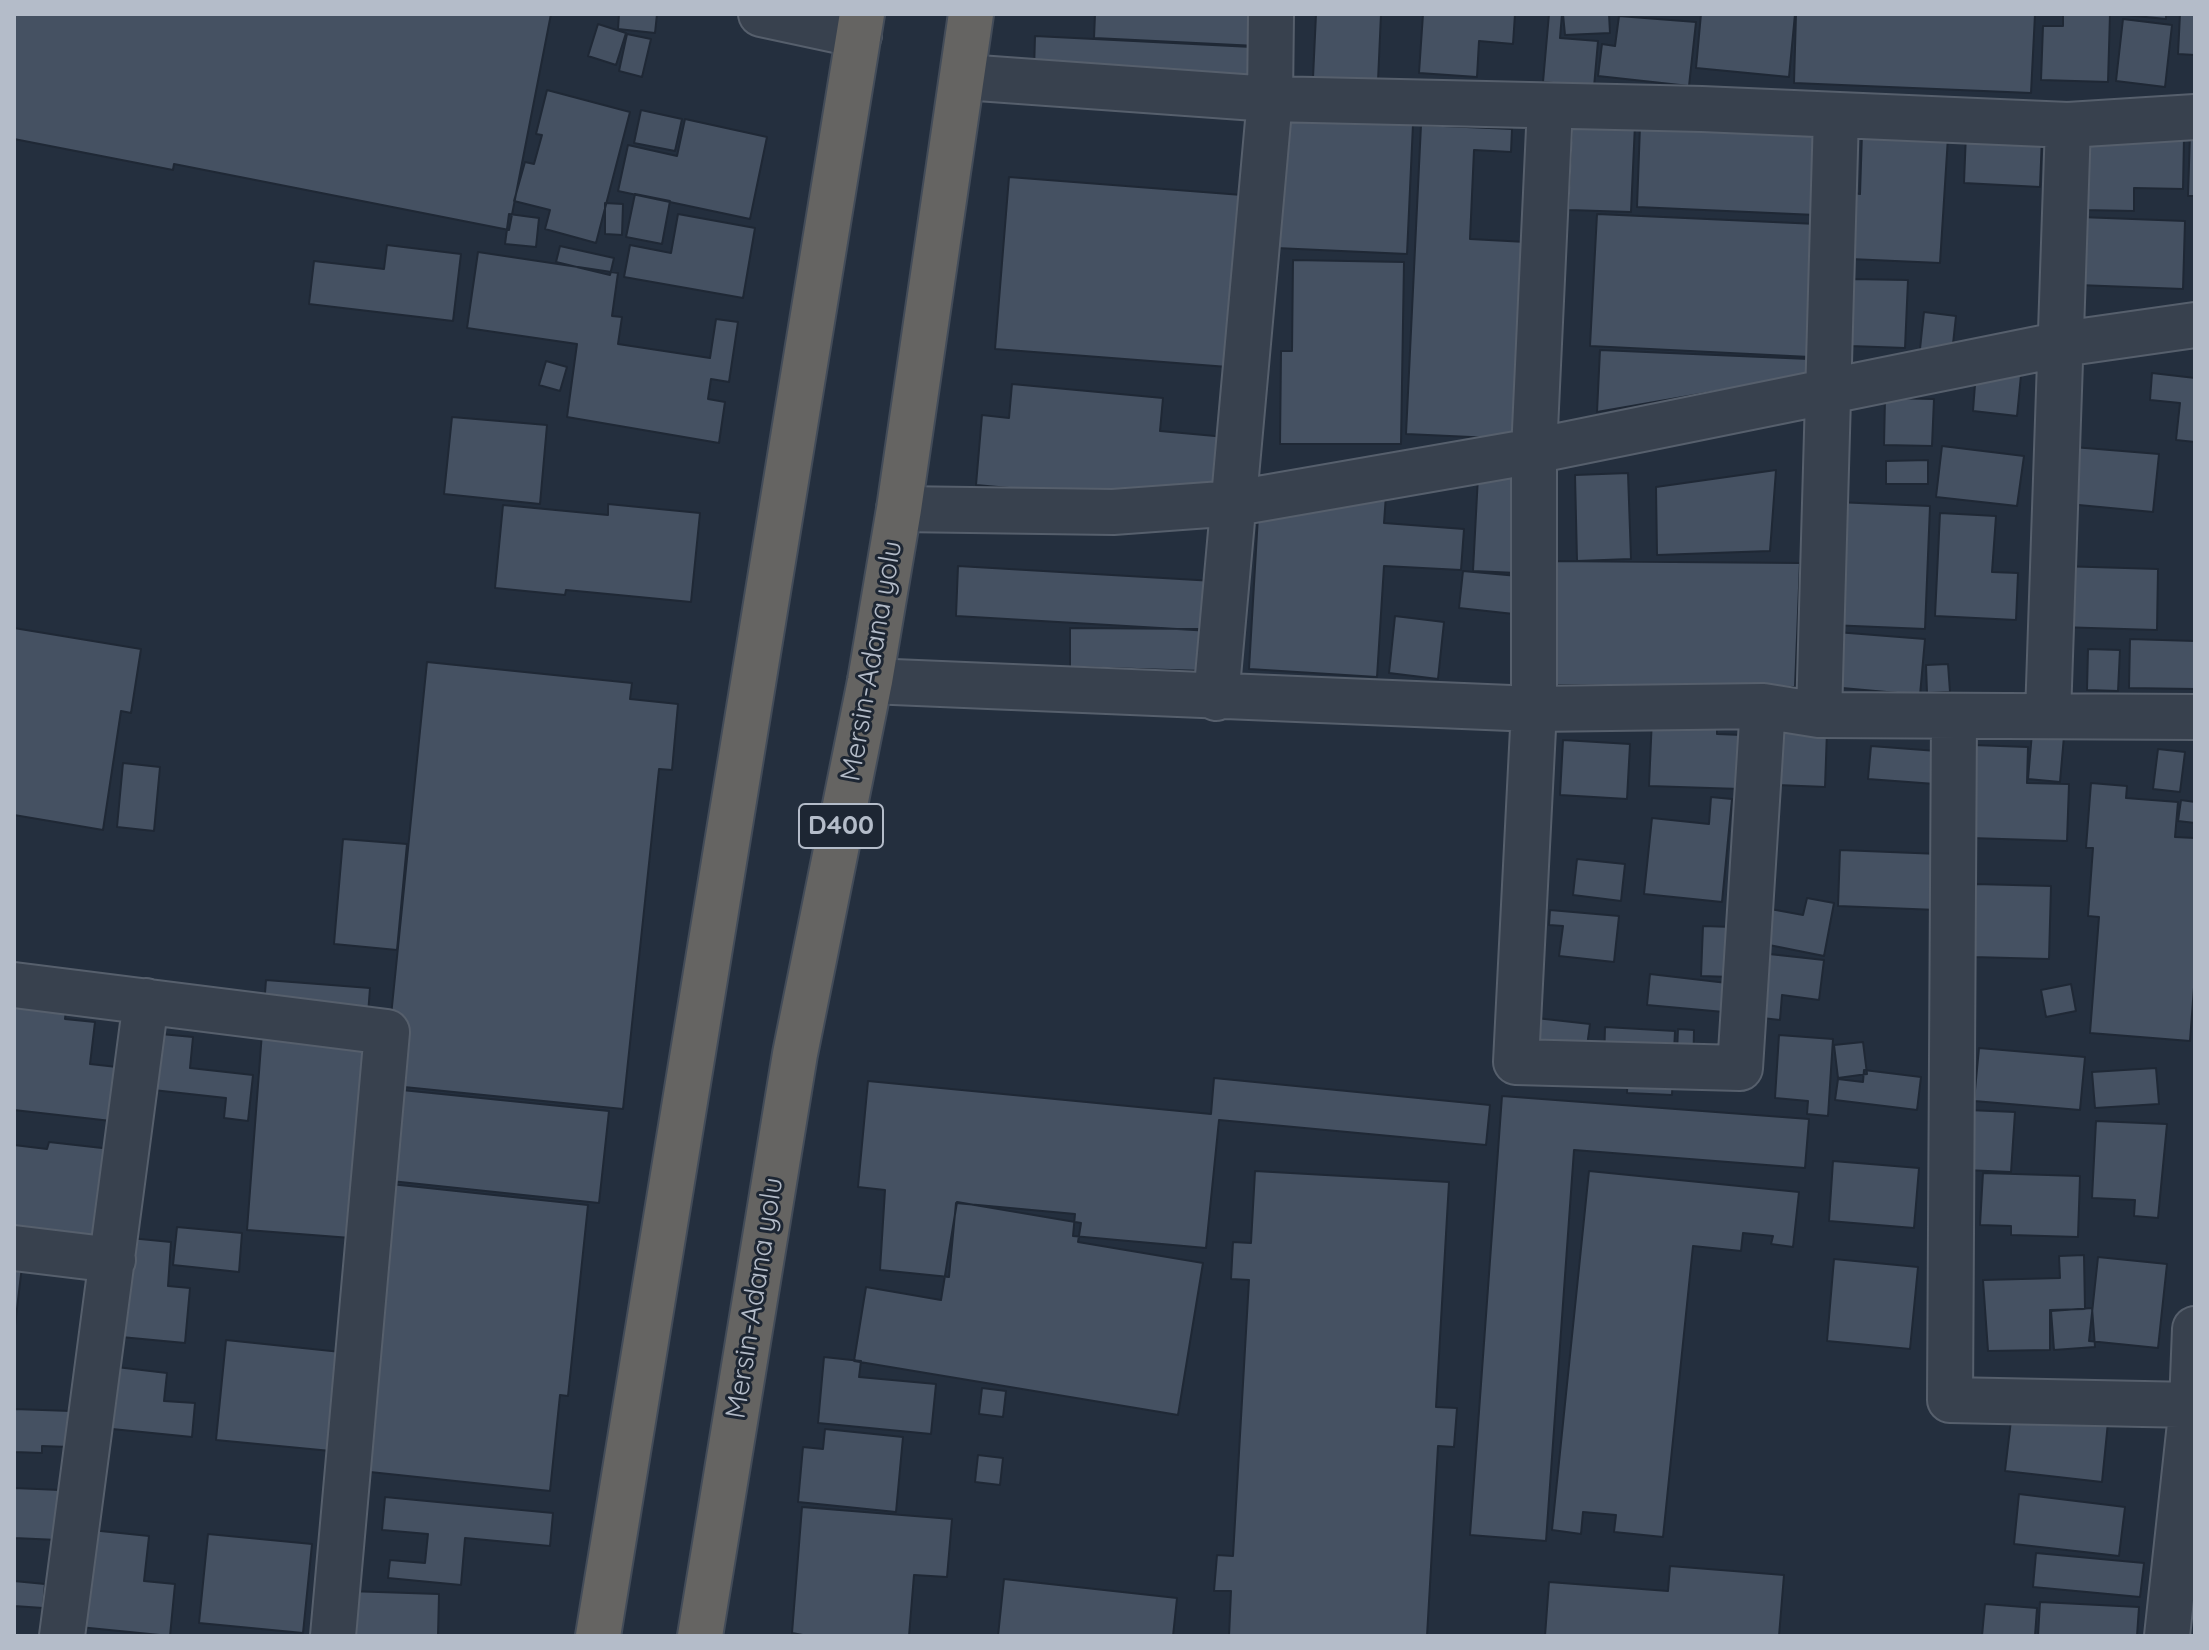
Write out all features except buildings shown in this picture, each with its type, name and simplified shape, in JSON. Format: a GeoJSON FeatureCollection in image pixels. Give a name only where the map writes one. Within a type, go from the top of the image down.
{"type":"FeatureCollection","features":[{"type":"Feature","properties":{"kind":"highway","name":"Mersin-Adana yolu"},"geometry":{"type":"LineString","coordinates":[[700,1636],[795,1054],[870,681],[899,509],[971,14]]}},
{"type":"Feature","properties":{"kind":"highway"},"geometry":{"type":"LineString","coordinates":[[598,1636],[860,25]]}},
{"type":"Feature","properties":{"kind":"street"},"geometry":{"type":"LineString","coordinates":[[761,14],[860,25]]}},
{"type":"Feature","properties":{"kind":"street"},"geometry":{"type":"LineString","coordinates":[[1216,698],[1236,503],[1270,99],[1271,14]]}},
{"type":"Feature","properties":{"kind":"street"},"geometry":{"type":"LineString","coordinates":[[964,77],[1270,99],[1836,115],[2068,125],[2195,117]]}},
{"type":"Feature","properties":{"kind":"street"},"geometry":{"type":"LineString","coordinates":[[1550,107],[1534,451],[1534,709],[1516,1062],[1740,1068],[1763,706]]}},
{"type":"Feature","properties":{"kind":"street"},"geometry":{"type":"LineString","coordinates":[[1819,715],[1836,115]]}},
{"type":"Feature","properties":{"kind":"street"},"geometry":{"type":"LineString","coordinates":[[2048,715],[2068,125]]}},
{"type":"Feature","properties":{"kind":"street"},"geometry":{"type":"LineString","coordinates":[[899,509],[1113,512],[1236,503],[1534,451],[2062,344],[2195,325]]}},
{"type":"Feature","properties":{"kind":"street"},"geometry":{"type":"LineString","coordinates":[[870,681],[1216,698],[1534,709],[1763,706],[1819,715],[2195,717]]}},
{"type":"Feature","properties":{"kind":"street"},"geometry":{"type":"LineString","coordinates":[[1954,717],[1950,1400],[2192,1405]]}},
{"type":"Feature","properties":{"kind":"street"},"geometry":{"type":"LineString","coordinates":[[14,985],[387,1032],[333,1636]]}},
{"type":"Feature","properties":{"kind":"street"},"geometry":{"type":"LineString","coordinates":[[62,1636],[146,1001]]}},
{"type":"Feature","properties":{"kind":"street"},"geometry":{"type":"LineString","coordinates":[[14,1248],[113,1260]]}},
{"type":"Feature","properties":{"kind":"street"},"geometry":{"type":"LineString","coordinates":[[2167,1636],[2192,1405],[2195,1329]]}}]}
